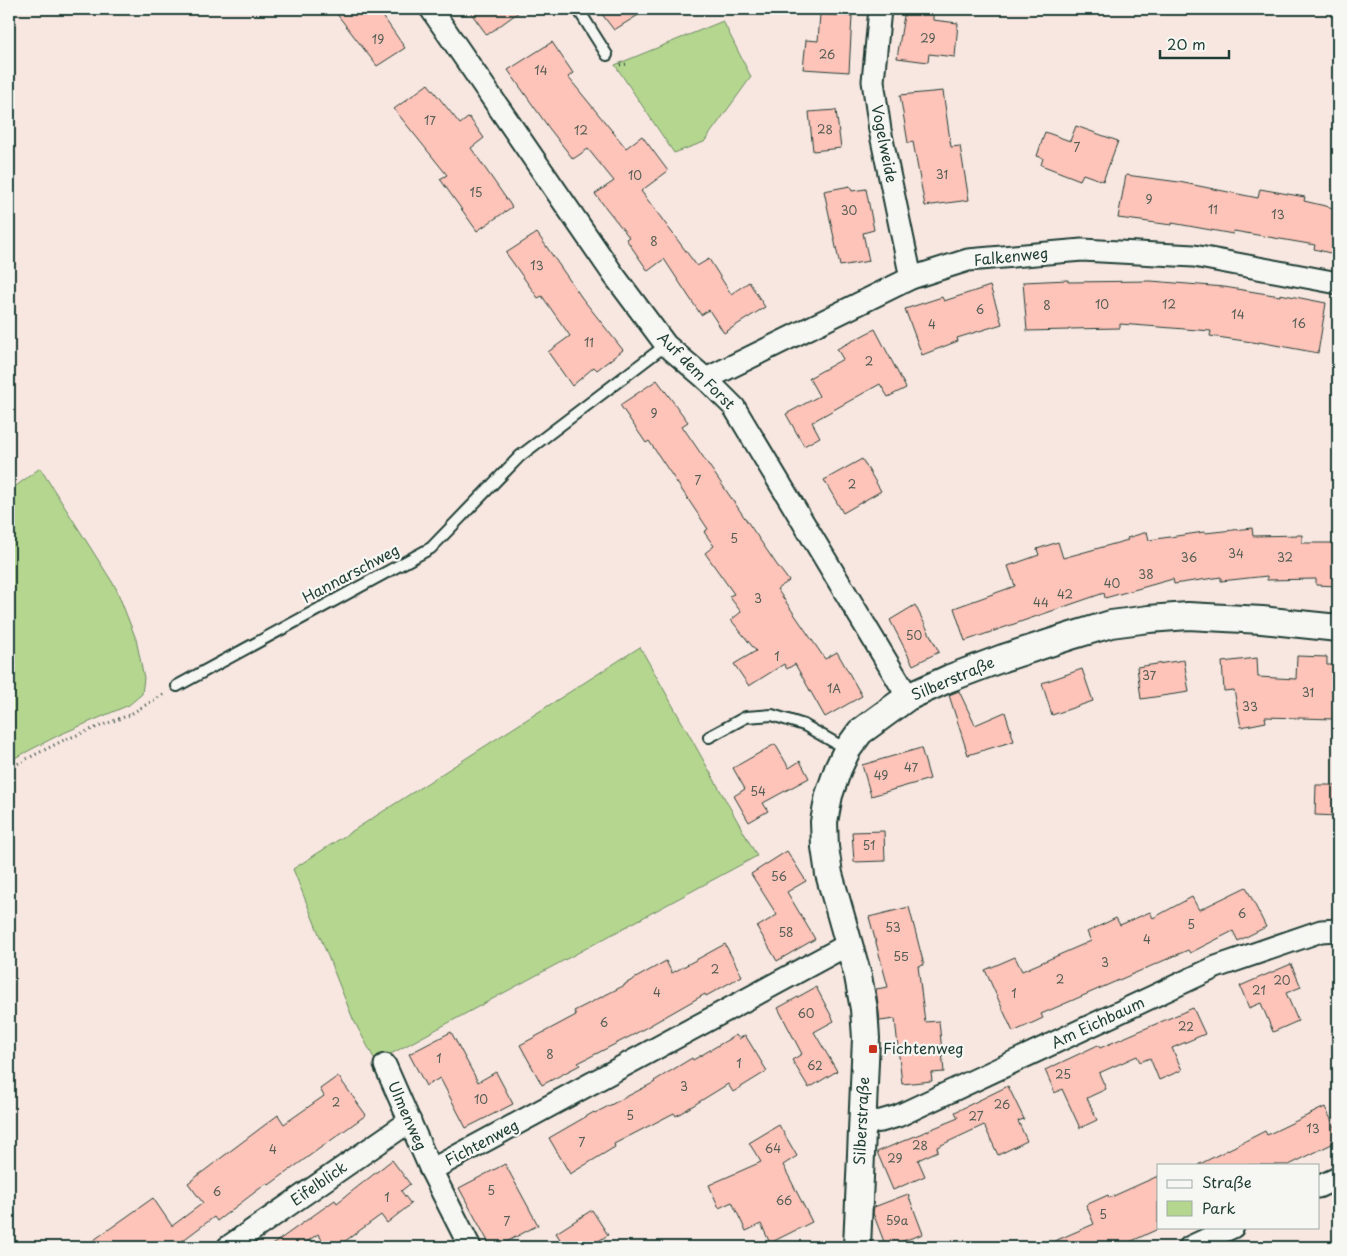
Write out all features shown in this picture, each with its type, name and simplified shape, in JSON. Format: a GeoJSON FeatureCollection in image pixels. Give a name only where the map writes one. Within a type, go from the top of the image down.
{"type":"FeatureCollection","features":[{"type":"Feature","properties":{"kind":"street","name":"Auf dem Forst"},"geometry":{"type":"LineString","coordinates":[[432,9],[613,274],[666,345],[706,379],[734,407],[908,697]]}},
{"type":"Feature","properties":{"kind":"street","name":"Vogelweide"},"geometry":{"type":"LineString","coordinates":[[880,9],[873,81],[880,130],[911,278]]}},
{"type":"Feature","properties":{"kind":"street","name":"Falkenweg"},"geometry":{"type":"LineString","coordinates":[[706,379],[911,278],[968,260],[1082,250],[1194,256],[1338,283]]}},
{"type":"Feature","properties":{"kind":"street","name":"Silberstraße"},"geometry":{"type":"LineString","coordinates":[[857,1247],[866,1038],[864,1009],[858,976],[829,874],[824,822],[829,794],[838,769],[847,750],[860,732],[908,697],[950,678],[1003,658],[1111,624],[1188,616],[1262,620],[1338,628]]}},
{"type":"Feature","properties":{"kind":"street","name":"Am Eichbaum"},"geometry":{"type":"LineString","coordinates":[[861,1123],[880,1121],[898,1116],[1216,968],[1321,931],[1338,930]]}},
{"type":"Feature","properties":{"kind":"street","name":"Fichtenweg"},"geometry":{"type":"LineString","coordinates":[[431,1170],[849,944]]}},
{"type":"Feature","properties":{"kind":"street","name":"Ulmenweg"},"geometry":{"type":"LineString","coordinates":[[385,1065],[431,1170],[470,1247]]}},
{"type":"Feature","properties":{"kind":"street","name":"Eifelblick"},"geometry":{"type":"LineString","coordinates":[[228,1247],[410,1121]]}},
{"type":"Feature","properties":{"kind":"street"},"geometry":{"type":"LineString","coordinates":[[1320,1186],[1338,1178]]}},
{"type":"Feature","properties":{"kind":"street"},"geometry":{"type":"LineString","coordinates":[[1190,1247],[1231,1228]]}},
{"type":"Feature","properties":{"kind":"lane"},"geometry":{"type":"LineString","coordinates":[[578,9],[607,54]]}},
{"type":"Feature","properties":{"kind":"lane","name":"Hannarschweg"},"geometry":{"type":"LineString","coordinates":[[178,686],[431,548],[520,456],[666,345]]}},
{"type":"Feature","properties":{"kind":"lane"},"geometry":{"type":"LineString","coordinates":[[709,737],[746,716],[772,715],[804,725],[847,750]]}},
{"type":"Feature","properties":{"kind":"path"},"geometry":{"type":"LineString","coordinates":[[9,768],[64,740],[129,715],[178,686]]}},
{"type":"Feature","properties":{"kind":"green space"},"geometry":{"type":"Polygon","coordinates":[[[723,21],[751,77],[704,142],[674,153],[615,65],[723,21]]]}},
{"type":"Feature","properties":{"kind":"green space"},"geometry":{"type":"Polygon","coordinates":[[[40,468],[116,588],[136,639],[144,678],[142,694],[129,705],[59,735],[9,761],[9,491],[40,468]]]}},
{"type":"Feature","properties":{"kind":"green space"},"geometry":{"type":"Polygon","coordinates":[[[640,647],[757,856],[376,1062],[353,1019],[293,869],[640,647]]]}},
{"type":"Feature","properties":{"kind":"building"},"geometry":{"type":"Polygon","coordinates":[[[333,9],[378,9],[405,48],[377,66],[333,9]]]}},
{"type":"Feature","properties":{"kind":"building"},"geometry":{"type":"Polygon","coordinates":[[[468,9],[523,9],[487,35],[468,9]]]}},
{"type":"Feature","properties":{"kind":"building"},"geometry":{"type":"Polygon","coordinates":[[[598,9],[648,9],[614,30],[598,9]]]}},
{"type":"Feature","properties":{"kind":"building"},"geometry":{"type":"Polygon","coordinates":[[[905,9],[933,13],[933,20],[958,23],[955,57],[929,54],[928,62],[897,58],[905,9]]]}},
{"type":"Feature","properties":{"kind":"building"},"geometry":{"type":"Polygon","coordinates":[[[820,14],[852,16],[849,72],[803,69],[806,40],[818,41],[820,14]]]}},
{"type":"Feature","properties":{"kind":"building"},"geometry":{"type":"Polygon","coordinates":[[[552,42],[573,73],[568,77],[626,148],[642,136],[668,171],[641,191],[697,266],[709,259],[731,294],[749,282],[765,307],[724,333],[709,310],[701,315],[664,259],[648,271],[626,239],[629,237],[595,194],[614,181],[588,149],[573,159],[508,70],[552,42]]]}},
{"type":"Feature","properties":{"kind":"building"},"geometry":{"type":"Polygon","coordinates":[[[428,84],[460,124],[469,117],[484,138],[471,148],[512,207],[477,231],[440,179],[447,175],[394,109],[428,84]]]}},
{"type":"Feature","properties":{"kind":"building"},"geometry":{"type":"Polygon","coordinates":[[[943,91],[951,147],[960,146],[969,200],[925,206],[913,142],[908,143],[900,95],[943,91]]]}},
{"type":"Feature","properties":{"kind":"building"},"geometry":{"type":"Polygon","coordinates":[[[836,110],[841,148],[813,151],[809,112],[836,110]]]}},
{"type":"Feature","properties":{"kind":"building"},"geometry":{"type":"Polygon","coordinates":[[[1076,126],[1118,141],[1103,181],[1083,174],[1080,180],[1041,165],[1043,158],[1037,156],[1045,132],[1070,141],[1076,126]]]}},
{"type":"Feature","properties":{"kind":"building"},"geometry":{"type":"Polygon","coordinates":[[[1126,175],[1179,182],[1258,198],[1260,189],[1305,197],[1304,201],[1338,209],[1338,255],[1314,249],[1315,245],[1234,231],[1233,234],[1172,223],[1172,225],[1118,218],[1126,175]]]}},
{"type":"Feature","properties":{"kind":"building"},"geometry":{"type":"Polygon","coordinates":[[[850,186],[852,191],[866,189],[874,230],[863,233],[869,261],[840,266],[824,191],[850,186]]]}},
{"type":"Feature","properties":{"kind":"building"},"geometry":{"type":"Polygon","coordinates":[[[537,233],[582,298],[623,350],[597,370],[594,367],[572,386],[548,352],[570,336],[542,296],[538,298],[506,253],[537,233]]]}},
{"type":"Feature","properties":{"kind":"building"},"geometry":{"type":"Polygon","coordinates":[[[1068,280],[1068,282],[1151,281],[1224,287],[1280,296],[1280,294],[1326,303],[1318,353],[1259,342],[1210,336],[1211,331],[1120,324],[1120,328],[1027,331],[1023,282],[1068,280]]]}},
{"type":"Feature","properties":{"kind":"building"},"geometry":{"type":"Polygon","coordinates":[[[990,286],[1002,324],[957,338],[958,341],[922,355],[905,309],[942,297],[944,301],[990,286]]]}},
{"type":"Feature","properties":{"kind":"building"},"geometry":{"type":"Polygon","coordinates":[[[875,329],[906,388],[888,397],[880,384],[812,422],[820,437],[804,446],[786,414],[819,396],[809,378],[843,359],[837,349],[875,329]]]}},
{"type":"Feature","properties":{"kind":"building"},"geometry":{"type":"Polygon","coordinates":[[[657,380],[688,422],[682,426],[789,581],[777,589],[825,659],[837,652],[862,696],[825,717],[795,664],[787,669],[784,664],[749,686],[734,664],[756,651],[731,620],[741,612],[729,596],[734,594],[705,553],[714,546],[704,532],[708,529],[649,441],[646,443],[620,405],[657,380]]]}},
{"type":"Feature","properties":{"kind":"building"},"geometry":{"type":"Polygon","coordinates":[[[862,459],[881,491],[843,513],[824,480],[862,459]]]}},
{"type":"Feature","properties":{"kind":"building"},"geometry":{"type":"Polygon","coordinates":[[[1252,528],[1253,536],[1302,535],[1302,543],[1338,543],[1338,586],[1316,585],[1316,579],[1267,580],[1267,576],[1221,581],[1221,577],[1174,584],[1173,579],[1105,598],[1104,593],[965,641],[954,608],[1015,586],[1008,566],[1039,555],[1037,549],[1058,542],[1063,558],[1128,540],[1127,538],[1147,532],[1149,540],[1204,532],[1252,528]]]}},
{"type":"Feature","properties":{"kind":"building"},"geometry":{"type":"Polygon","coordinates":[[[915,605],[939,652],[913,665],[890,620],[915,605]]]}},
{"type":"Feature","properties":{"kind":"building"},"geometry":{"type":"Polygon","coordinates":[[[1297,656],[1327,657],[1327,665],[1336,665],[1334,719],[1265,717],[1266,722],[1241,727],[1234,690],[1224,691],[1222,662],[1257,658],[1258,677],[1296,679],[1297,656]]]}},
{"type":"Feature","properties":{"kind":"building"},"geometry":{"type":"Polygon","coordinates":[[[1184,660],[1189,692],[1141,699],[1137,667],[1184,660]]]}},
{"type":"Feature","properties":{"kind":"building"},"geometry":{"type":"Polygon","coordinates":[[[1082,669],[1093,701],[1052,715],[1042,683],[1082,669]]]}},
{"type":"Feature","properties":{"kind":"building"},"geometry":{"type":"Polygon","coordinates":[[[959,691],[975,725],[1005,712],[1014,741],[968,755],[949,695],[959,691]]]}},
{"type":"Feature","properties":{"kind":"building"},"geometry":{"type":"Polygon","coordinates":[[[775,744],[789,768],[800,761],[809,778],[763,803],[768,811],[749,822],[734,796],[745,789],[733,768],[775,744]]]}},
{"type":"Feature","properties":{"kind":"building"},"geometry":{"type":"Polygon","coordinates":[[[921,748],[930,779],[871,796],[862,765],[921,748]]]}},
{"type":"Feature","properties":{"kind":"building"},"geometry":{"type":"Polygon","coordinates":[[[1316,785],[1338,785],[1338,816],[1315,815],[1316,785]]]}},
{"type":"Feature","properties":{"kind":"building"},"geometry":{"type":"Polygon","coordinates":[[[884,831],[885,861],[854,862],[852,832],[884,831]]]}},
{"type":"Feature","properties":{"kind":"building"},"geometry":{"type":"Polygon","coordinates":[[[787,851],[806,881],[787,892],[815,939],[777,961],[757,927],[777,915],[751,874],[787,851]]]}},
{"type":"Feature","properties":{"kind":"building"},"geometry":{"type":"Polygon","coordinates":[[[1246,887],[1266,927],[1238,941],[1233,931],[1190,953],[1188,950],[1041,1014],[1043,1018],[1013,1032],[985,970],[1015,957],[1022,971],[1091,941],[1087,932],[1116,918],[1120,925],[1150,912],[1153,918],[1192,897],[1199,910],[1246,887]]]}},
{"type":"Feature","properties":{"kind":"building"},"geometry":{"type":"Polygon","coordinates":[[[909,907],[924,965],[918,966],[925,1022],[939,1021],[944,1072],[931,1073],[932,1081],[902,1084],[895,1019],[880,1021],[876,989],[888,987],[869,917],[909,907]]]}},
{"type":"Feature","properties":{"kind":"building"},"geometry":{"type":"Polygon","coordinates":[[[725,944],[742,976],[578,1063],[580,1065],[542,1085],[520,1045],[576,1015],[574,1011],[625,985],[666,961],[672,973],[725,944]]]}},
{"type":"Feature","properties":{"kind":"building"},"geometry":{"type":"Polygon","coordinates":[[[1291,964],[1301,987],[1286,993],[1298,1021],[1273,1032],[1261,1003],[1249,1008],[1240,986],[1291,964]]]}},
{"type":"Feature","properties":{"kind":"building"},"geometry":{"type":"Polygon","coordinates":[[[816,987],[834,1021],[814,1032],[837,1071],[809,1088],[792,1060],[802,1054],[778,1008],[816,987]]]}},
{"type":"Feature","properties":{"kind":"building"},"geometry":{"type":"Polygon","coordinates":[[[1193,1008],[1205,1034],[1172,1048],[1182,1070],[1159,1080],[1150,1058],[1140,1062],[1137,1056],[1099,1073],[1106,1089],[1087,1098],[1097,1120],[1080,1128],[1062,1089],[1055,1093],[1045,1070],[1098,1045],[1100,1048],[1193,1008]]]}},
{"type":"Feature","properties":{"kind":"building"},"geometry":{"type":"Polygon","coordinates":[[[451,1032],[478,1082],[496,1072],[513,1104],[466,1128],[440,1078],[426,1086],[409,1054],[451,1032]]]}},
{"type":"Feature","properties":{"kind":"building"},"geometry":{"type":"Polygon","coordinates":[[[736,1035],[739,1039],[745,1035],[767,1071],[733,1092],[728,1084],[676,1116],[674,1113],[614,1144],[615,1147],[570,1174],[549,1138],[594,1112],[655,1082],[692,1058],[693,1060],[736,1035]]]}},
{"type":"Feature","properties":{"kind":"building"},"geometry":{"type":"Polygon","coordinates":[[[338,1076],[366,1115],[269,1185],[267,1183],[217,1221],[214,1217],[174,1247],[84,1247],[153,1198],[172,1226],[203,1203],[188,1183],[278,1115],[284,1124],[324,1096],[320,1089],[338,1076]]]}},
{"type":"Feature","properties":{"kind":"building"},"geometry":{"type":"Polygon","coordinates":[[[1008,1086],[1024,1119],[1018,1121],[1027,1141],[998,1155],[984,1125],[937,1147],[938,1151],[918,1160],[925,1176],[893,1190],[877,1152],[958,1118],[955,1112],[1008,1086]]]}},
{"type":"Feature","properties":{"kind":"building"},"geometry":{"type":"Polygon","coordinates":[[[1325,1107],[1338,1134],[1338,1141],[1291,1164],[1200,1164],[1265,1131],[1267,1135],[1325,1107]]]}},
{"type":"Feature","properties":{"kind":"building"},"geometry":{"type":"Polygon","coordinates":[[[779,1125],[797,1156],[783,1165],[812,1222],[770,1243],[761,1224],[746,1231],[732,1202],[719,1208],[709,1185],[761,1162],[749,1143],[779,1125]]]}},
{"type":"Feature","properties":{"kind":"building"},"geometry":{"type":"Polygon","coordinates":[[[392,1160],[410,1184],[401,1191],[411,1204],[387,1223],[381,1215],[337,1247],[327,1247],[318,1234],[299,1247],[269,1247],[335,1200],[337,1203],[392,1160]]]}},
{"type":"Feature","properties":{"kind":"building"},"geometry":{"type":"Polygon","coordinates":[[[505,1164],[538,1225],[497,1247],[491,1247],[459,1188],[505,1164]]]}},
{"type":"Feature","properties":{"kind":"building"},"geometry":{"type":"Polygon","coordinates":[[[1157,1176],[1158,1229],[1119,1247],[1041,1247],[1094,1224],[1086,1205],[1108,1195],[1109,1198],[1157,1176]]]}},
{"type":"Feature","properties":{"kind":"building"},"geometry":{"type":"Polygon","coordinates":[[[908,1194],[923,1234],[886,1247],[873,1213],[874,1207],[908,1194]]]}},
{"type":"Feature","properties":{"kind":"building"},"geometry":{"type":"Polygon","coordinates":[[[592,1210],[608,1235],[589,1247],[565,1247],[556,1233],[592,1210]]]}},
{"type":"Feature","properties":{"kind":"place","name":"Fichtenweg"},"geometry":{"type":"Point","coordinates":[873,1049]}}]}
